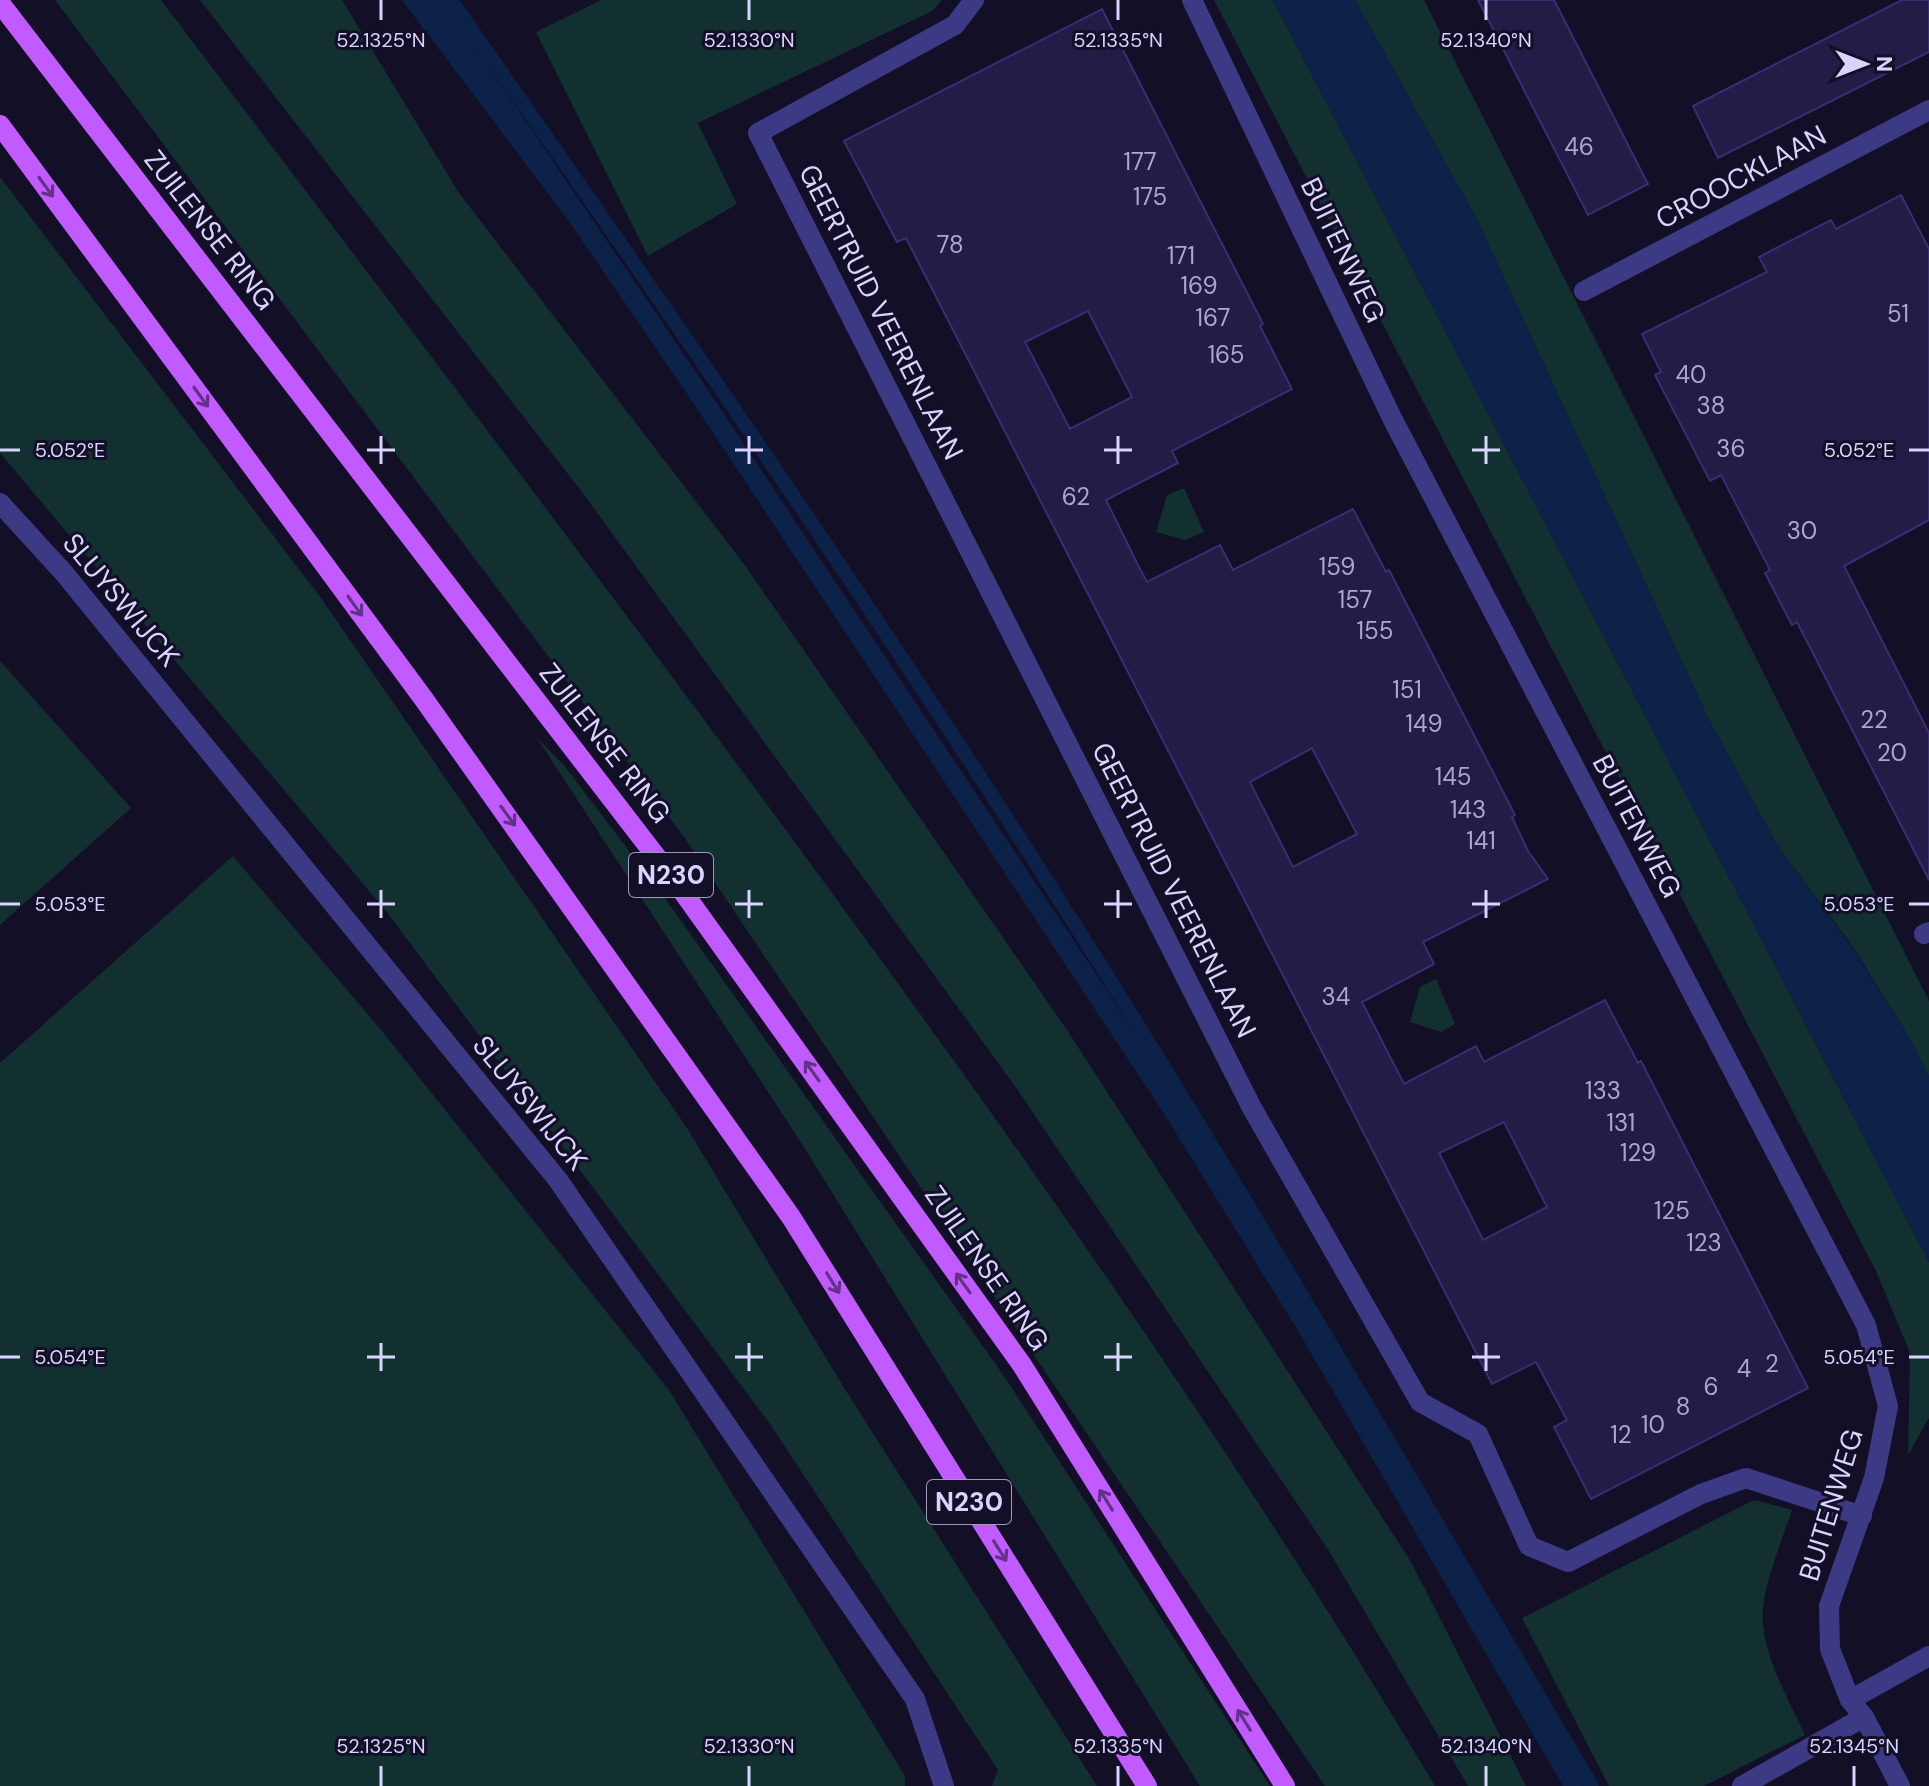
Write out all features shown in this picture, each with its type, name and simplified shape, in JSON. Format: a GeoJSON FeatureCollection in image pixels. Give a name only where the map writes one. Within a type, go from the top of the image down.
{"type":"FeatureCollection","features":[{"type":"Feature","properties":{"kind":"main road","name":"ZUILENSE RING"},"geometry":{"type":"LineString","coordinates":[[0,3],[688,898],[1022,1365],[1285,1786]]}},
{"type":"Feature","properties":{"kind":"main road","name":"N230"},"geometry":{"type":"LineString","coordinates":[[0,125],[441,723],[791,1217],[1147,1786]]}},
{"type":"Feature","properties":{"kind":"street","name":"GEERTRUID VEERENLAAN"},"geometry":{"type":"LineString","coordinates":[[974,0],[955,25],[758,133],[1252,1108],[1420,1402],[1478,1434],[1529,1546],[1568,1562],[1701,1494],[1746,1478],[1862,1516]]}},
{"type":"Feature","properties":{"kind":"street","name":"BUITENWEG"},"geometry":{"type":"LineString","coordinates":[[1192,0],[1392,418],[1866,1325],[1888,1406],[1874,1478],[1829,1606],[1830,1649],[1850,1700],[1864,1717],[1900,1786]]}},
{"type":"Feature","properties":{"kind":"street","name":"CROOCKLAAN"},"geometry":{"type":"LineString","coordinates":[[1584,291],[1927,115]]}},
{"type":"Feature","properties":{"kind":"street","name":"SLUYSWIJCK"},"geometry":{"type":"LineString","coordinates":[[0,503],[64,573],[558,1180],[915,1699],[944,1786]]}},
{"type":"Feature","properties":{"kind":"street"},"geometry":{"type":"LineString","coordinates":[[1850,1700],[1929,1656]]}},
{"type":"Feature","properties":{"kind":"street"},"geometry":{"type":"LineString","coordinates":[[1742,1786],[1864,1717]]}},
{"type":"Feature","properties":{"kind":"green space"},"geometry":{"type":"Polygon","coordinates":[[[55,0],[161,0],[660,660],[984,1103],[1217,1440],[1435,1786],[1325,1786],[684,837],[55,0]]]}},
{"type":"Feature","properties":{"kind":"green space"},"geometry":{"type":"Polygon","coordinates":[[[200,0],[342,0],[459,193],[744,564],[1067,1030],[1411,1562],[1526,1786],[1468,1786],[1327,1548],[1015,1086],[582,492],[200,0]]]}},
{"type":"Feature","properties":{"kind":"green space"},"geometry":{"type":"Polygon","coordinates":[[[601,0],[942,0],[932,11],[698,123],[737,204],[648,256],[536,32],[601,0]]]}},
{"type":"Feature","properties":{"kind":"green space"},"geometry":{"type":"Polygon","coordinates":[[[1214,0],[1273,0],[1929,1262],[1929,1418],[1908,1455],[1910,1353],[1876,1271],[1214,0]]]}},
{"type":"Feature","properties":{"kind":"green space"},"geometry":{"type":"Polygon","coordinates":[[[1355,0],[1424,0],[1929,1001],[1929,1077],[1909,1037],[1851,944],[1777,845],[1709,720],[1477,220],[1355,0]]]}},
{"type":"Feature","properties":{"kind":"green space"},"geometry":{"type":"Polygon","coordinates":[[[0,177],[321,598],[687,1128],[843,1386],[1097,1786],[992,1786],[998,1770],[770,1424],[386,911],[0,453],[0,177]]]}},
{"type":"Feature","properties":{"kind":"green space"},"geometry":{"type":"Polygon","coordinates":[[[1184,488],[1204,532],[1185,540],[1156,532],[1167,495],[1184,488]]]}},
{"type":"Feature","properties":{"kind":"green space"},"geometry":{"type":"Polygon","coordinates":[[[0,661],[131,808],[0,925],[0,661]]]}},
{"type":"Feature","properties":{"kind":"green space"},"geometry":{"type":"Polygon","coordinates":[[[537,738],[563,764],[667,901],[1004,1376],[1270,1786],[1200,1786],[802,1144],[537,738]]]}},
{"type":"Feature","properties":{"kind":"green space"},"geometry":{"type":"Polygon","coordinates":[[[233,856],[382,1031],[669,1390],[905,1776],[905,1786],[0,1786],[0,1063],[233,856]]]}},
{"type":"Feature","properties":{"kind":"green space"},"geometry":{"type":"Polygon","coordinates":[[[1436,979],[1455,1024],[1441,1032],[1410,1022],[1420,987],[1436,979]]]}},
{"type":"Feature","properties":{"kind":"green space"},"geometry":{"type":"Polygon","coordinates":[[[1754,1500],[1792,1510],[1768,1582],[1763,1624],[1774,1667],[1805,1735],[1704,1786],[1609,1786],[1522,1618],[1754,1500]]]}},
{"type":"Feature","properties":{"kind":"water"},"geometry":{"type":"Polygon","coordinates":[[[402,0],[444,0],[706,387],[1179,1099],[1313,1320],[1584,1786],[1563,1786],[1297,1329],[1163,1112],[690,398],[570,223],[402,0]]]}},
{"type":"Feature","properties":{"kind":"water"},"geometry":{"type":"Polygon","coordinates":[[[1273,0],[1355,0],[1477,220],[1709,720],[1777,845],[1850,944],[1909,1037],[1929,1077],[1929,1262],[1273,0]]]}},
{"type":"Feature","properties":{"kind":"building"},"geometry":{"type":"Polygon","coordinates":[[[1478,0],[1554,0],[1648,184],[1588,215],[1478,0]]]}},
{"type":"Feature","properties":{"kind":"building"},"geometry":{"type":"Polygon","coordinates":[[[1902,0],[1929,0],[1929,52],[1718,158],[1693,106],[1902,0]]]}},
{"type":"Feature","properties":{"kind":"building"},"geometry":{"type":"Polygon","coordinates":[[[1102,9],[1263,324],[1260,326],[1292,389],[1172,451],[1178,463],[1106,500],[1139,567],[1147,582],[1220,545],[1233,570],[1353,509],[1386,572],[1389,570],[1515,815],[1512,817],[1528,851],[1548,879],[1423,942],[1434,964],[1362,1002],[1404,1084],[1476,1046],[1484,1062],[1605,1000],[1638,1063],[1641,1061],[1808,1388],[1591,1499],[1554,1427],[1567,1420],[1536,1362],[1492,1384],[906,238],[897,242],[844,141],[1102,9]],[[1088,311],[1025,342],[1070,429],[1132,397],[1088,311]],[[1312,748],[1250,782],[1293,867],[1357,834],[1312,748]],[[1504,1122],[1439,1153],[1483,1240],[1547,1207],[1504,1122]]]}},
{"type":"Feature","properties":{"kind":"building"},"geometry":{"type":"Polygon","coordinates":[[[1901,195],[1929,249],[1929,520],[1844,566],[1929,733],[1929,880],[1797,622],[1792,625],[1765,573],[1770,570],[1721,475],[1710,481],[1655,375],[1661,372],[1642,334],[1767,272],[1759,257],[1831,220],[1836,229],[1901,195]]]}},
{"type":"Feature","properties":{"kind":"waterway"},"geometry":{"type":"LineString","coordinates":[[451,0],[817,531],[1082,935],[1275,1250],[1592,1786]]}}]}
